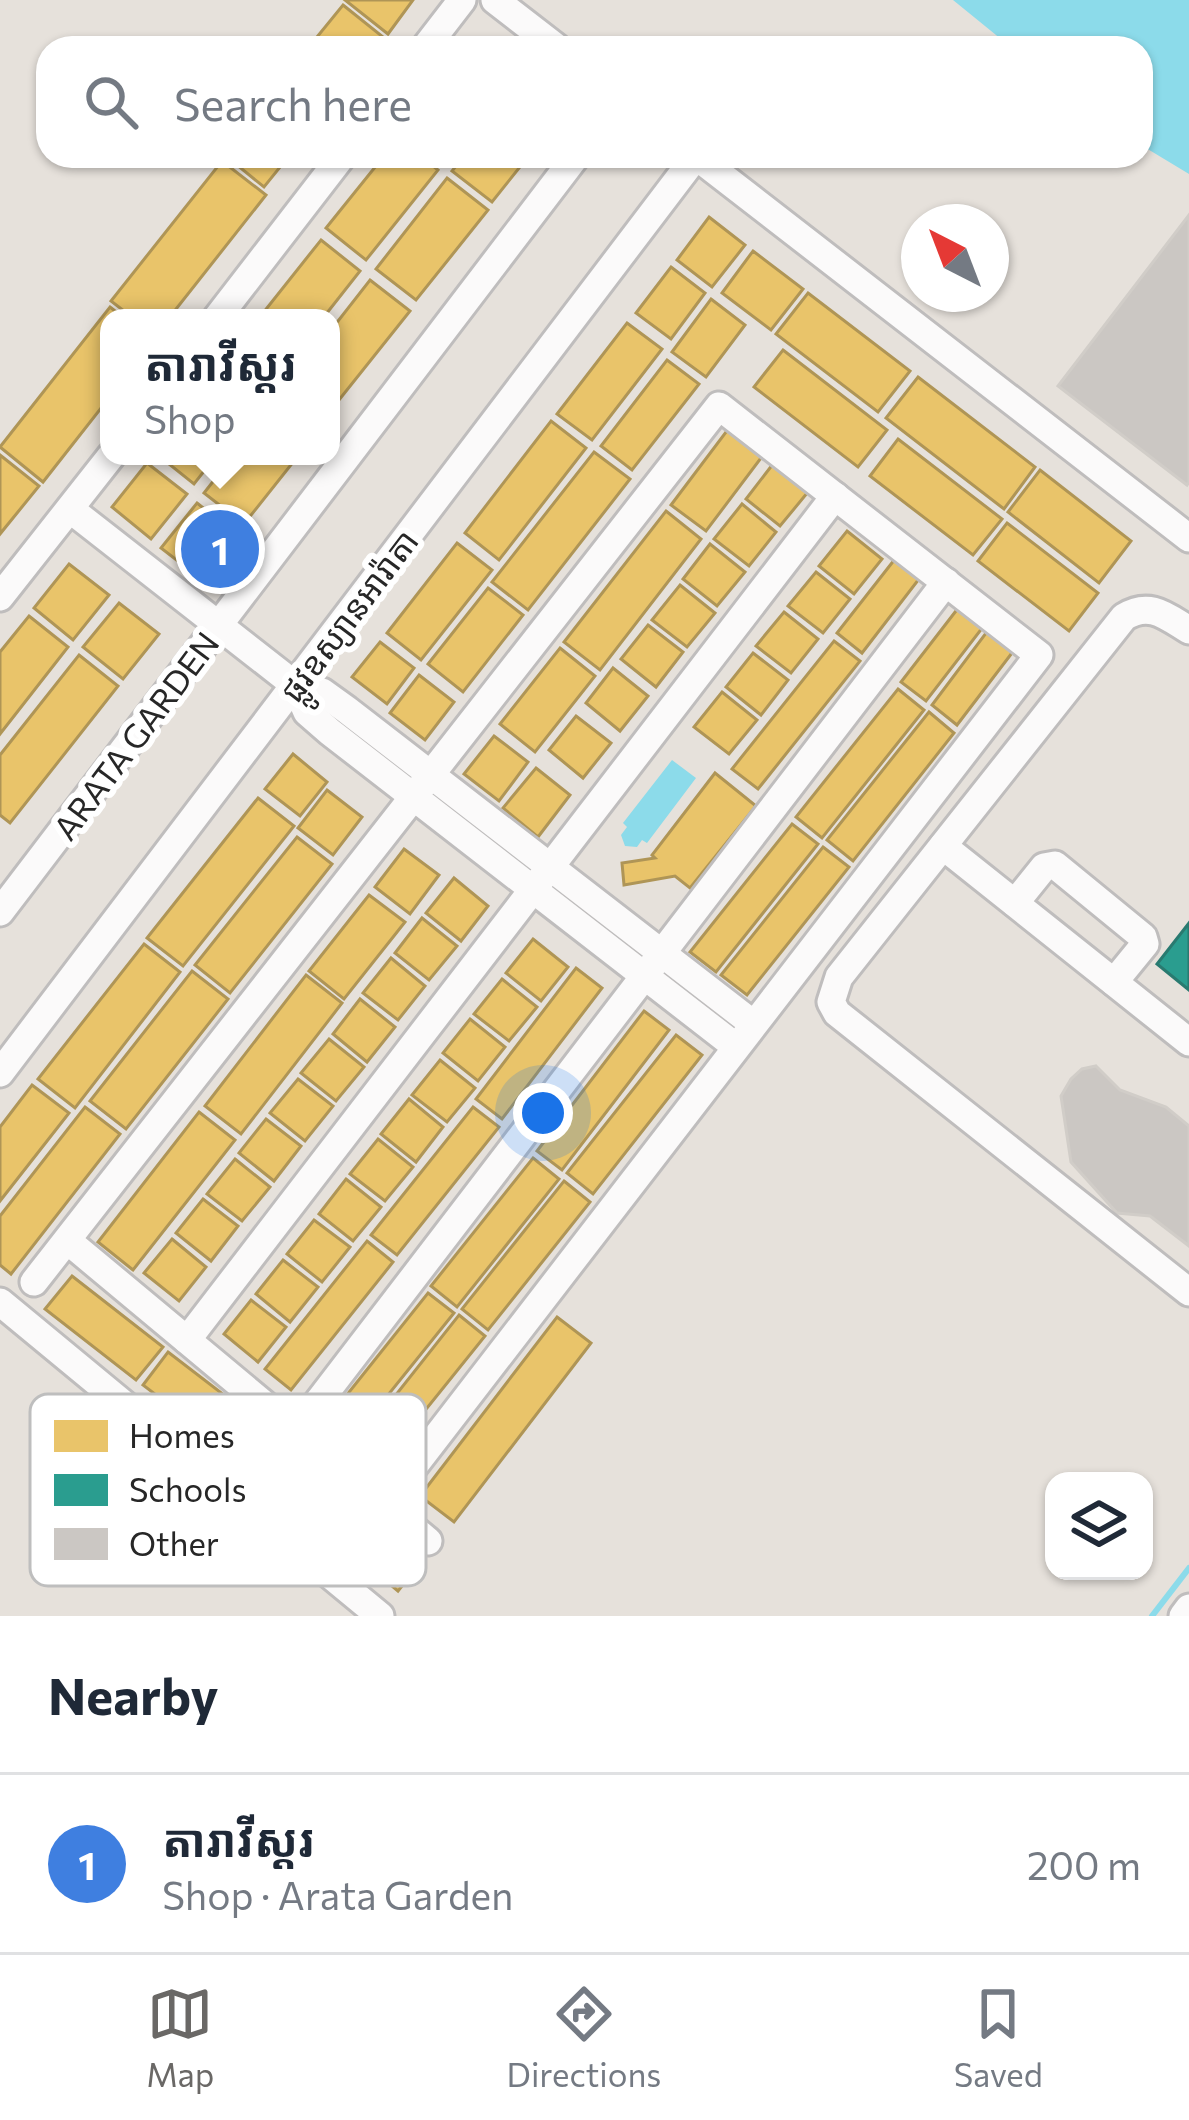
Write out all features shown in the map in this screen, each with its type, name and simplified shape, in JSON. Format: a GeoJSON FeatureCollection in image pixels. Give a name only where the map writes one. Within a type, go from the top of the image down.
{"type":"FeatureCollection","features":[{"type":"Feature","properties":{"kind":"street"},"geometry":{"type":"LineString","coordinates":[[434,36],[462,0]]}},
{"type":"Feature","properties":{"kind":"street"},"geometry":{"type":"LineString","coordinates":[[495,0],[542,36]]}},
{"type":"Feature","properties":{"kind":"street"},"geometry":{"type":"LineString","coordinates":[[224,309],[333,168]]}},
{"type":"Feature","properties":{"kind":"street","name":"ARATA GARDEN"},"geometry":{"type":"LineString","coordinates":[[0,912],[567,168]]}},
{"type":"Feature","properties":{"kind":"street","name":"ផ្លូវឧស្យានអារ៉ាតា"},"geometry":{"type":"LineString","coordinates":[[0,1073],[687,168]]}},
{"type":"Feature","properties":{"kind":"street"},"geometry":{"type":"LineString","coordinates":[[711,168],[1189,538]]}},
{"type":"Feature","properties":{"kind":"street"},"geometry":{"type":"LineString","coordinates":[[34,1282],[718,406],[1039,655],[426,1449]]}},
{"type":"Feature","properties":{"kind":"street"},"geometry":{"type":"LineString","coordinates":[[0,597],[104,465]]}},
{"type":"Feature","properties":{"kind":"street"},"geometry":{"type":"LineString","coordinates":[[187,1340],[835,496]]}},
{"type":"Feature","properties":{"kind":"street"},"geometry":{"type":"LineString","coordinates":[[70,509],[295,686],[322,692],[432,775],[643,975],[744,1034]]}},
{"type":"Feature","properties":{"kind":"street"},"geometry":{"type":"LineString","coordinates":[[324,1394],[946,582]]}},
{"type":"Feature","properties":{"kind":"street"},"geometry":{"type":"LineString","coordinates":[[1189,630],[1150,608],[1124,617],[839,977],[831,1002],[837,1013],[1189,1292]]}},
{"type":"Feature","properties":{"kind":"street"},"geometry":{"type":"LineString","coordinates":[[295,686],[307,712],[414,798],[662,952],[744,1034]]}},
{"type":"Feature","properties":{"kind":"street"},"geometry":{"type":"LineString","coordinates":[[943,845],[1189,1042]]}},
{"type":"Feature","properties":{"kind":"street"},"geometry":{"type":"LineString","coordinates":[[1015,903],[1044,867],[1055,865],[1143,937],[1145,944],[1114,982]]}},
{"type":"Feature","properties":{"kind":"street"},"geometry":{"type":"LineString","coordinates":[[68,1241],[252,1394]]}},
{"type":"Feature","properties":{"kind":"street"},"geometry":{"type":"LineString","coordinates":[[0,1302],[111,1394]]}},
{"type":"Feature","properties":{"kind":"street"},"geometry":{"type":"LineString","coordinates":[[344,1586],[380,1616]]}},
{"type":"Feature","properties":{"kind":"street"},"geometry":{"type":"LineString","coordinates":[[1183,1616],[1189,1608]]}},
{"type":"Feature","properties":{"kind":"water"},"geometry":{"type":"Polygon","coordinates":[[[953,0],[1189,0],[1189,174],[1153,152],[1153,36],[997,36],[953,0]]]}},
{"type":"Feature","properties":{"kind":"water"},"geometry":{"type":"Polygon","coordinates":[[[672,760],[696,778],[647,843],[642,840],[637,847],[625,846],[621,835],[627,827],[623,823],[672,760]]]}},
{"type":"Feature","properties":{"kind":"building: Homes"},"geometry":{"type":"Polygon","coordinates":[[[345,0],[413,0],[388,34],[345,0]]]}},
{"type":"Feature","properties":{"kind":"building: Homes"},"geometry":{"type":"Polygon","coordinates":[[[343,5],[382,36],[318,36],[343,5]]]}},
{"type":"Feature","properties":{"kind":"building: Homes"},"geometry":{"type":"Polygon","coordinates":[[[216,168],[231,168],[266,195],[176,309],[121,309],[111,301],[216,168]]]}},
{"type":"Feature","properties":{"kind":"building: Homes"},"geometry":{"type":"Polygon","coordinates":[[[241,168],[279,168],[264,187],[241,168]]]}},
{"type":"Feature","properties":{"kind":"building: Homes"},"geometry":{"type":"Polygon","coordinates":[[[374,168],[438,170],[366,260],[326,228],[374,168]]]}},
{"type":"Feature","properties":{"kind":"building: Homes"},"geometry":{"type":"Polygon","coordinates":[[[454,168],[519,168],[492,202],[452,171],[454,168]]]}},
{"type":"Feature","properties":{"kind":"building: Homes"},"geometry":{"type":"Polygon","coordinates":[[[447,178],[488,210],[416,300],[376,269],[447,178]]]}},
{"type":"Feature","properties":{"kind":"building: Homes"},"geometry":{"type":"Polygon","coordinates":[[[709,217],[745,245],[712,287],[677,260],[709,217]]]}},
{"type":"Feature","properties":{"kind":"building: Homes"},"geometry":{"type":"Polygon","coordinates":[[[321,240],[360,271],[330,309],[266,309],[321,240]]]}},
{"type":"Feature","properties":{"kind":"building: Homes"},"geometry":{"type":"Polygon","coordinates":[[[753,251],[803,289],[771,330],[722,293],[753,251]]]}},
{"type":"Feature","properties":{"kind":"building: Homes"},"geometry":{"type":"Polygon","coordinates":[[[671,267],[705,293],[671,339],[636,313],[671,267]]]}},
{"type":"Feature","properties":{"kind":"building: Homes"},"geometry":{"type":"Polygon","coordinates":[[[370,280],[410,311],[340,399],[340,318],[370,280]]]}},
{"type":"Feature","properties":{"kind":"building: Homes"},"geometry":{"type":"Polygon","coordinates":[[[808,293],[910,371],[878,412],[776,334],[808,293]]]}},
{"type":"Feature","properties":{"kind":"building: Homes"},"geometry":{"type":"Polygon","coordinates":[[[711,299],[745,325],[706,377],[672,352],[711,299]]]}},
{"type":"Feature","properties":{"kind":"building: Homes"},"geometry":{"type":"Polygon","coordinates":[[[100,320],[100,409],[43,482],[0,447],[100,320]]]}},
{"type":"Feature","properties":{"kind":"building: Homes"},"geometry":{"type":"Polygon","coordinates":[[[627,323],[662,349],[592,440],[557,414],[627,323]]]}},
{"type":"Feature","properties":{"kind":"building: Homes"},"geometry":{"type":"Polygon","coordinates":[[[783,350],[887,430],[858,467],[754,387],[783,350]]]}},
{"type":"Feature","properties":{"kind":"building: Homes"},"geometry":{"type":"Polygon","coordinates":[[[667,360],[699,384],[632,470],[601,446],[667,360]]]}},
{"type":"Feature","properties":{"kind":"building: Homes"},"geometry":{"type":"Polygon","coordinates":[[[918,377],[1035,467],[1004,509],[886,418],[918,377]]]}},
{"type":"Feature","properties":{"kind":"building: Homes"},"geometry":{"type":"Polygon","coordinates":[[[551,421],[586,448],[499,560],[465,533],[551,421]]]}},
{"type":"Feature","properties":{"kind":"building: Homes"},"geometry":{"type":"Polygon","coordinates":[[[729,428],[764,454],[706,531],[671,505],[729,428]]]}},
{"type":"Feature","properties":{"kind":"building: Homes"},"geometry":{"type":"Polygon","coordinates":[[[898,439],[1002,519],[973,555],[870,476],[898,439]]]}},
{"type":"Feature","properties":{"kind":"building: Homes"},"geometry":{"type":"Polygon","coordinates":[[[594,452],[630,479],[528,610],[492,582],[594,452]]]}},
{"type":"Feature","properties":{"kind":"building: Homes"},"geometry":{"type":"Polygon","coordinates":[[[0,455],[39,486],[0,534],[0,455]]]}},
{"type":"Feature","properties":{"kind":"building: Homes"},"geometry":{"type":"Polygon","coordinates":[[[773,464],[808,492],[780,526],[746,499],[773,464]]]}},
{"type":"Feature","properties":{"kind":"building: Homes"},"geometry":{"type":"Polygon","coordinates":[[[145,465],[187,494],[151,539],[112,507],[145,465]]]}},
{"type":"Feature","properties":{"kind":"building: Homes"},"geometry":{"type":"Polygon","coordinates":[[[170,465],[209,465],[194,484],[170,465]]]}},
{"type":"Feature","properties":{"kind":"building: Homes"},"geometry":{"type":"Polygon","coordinates":[[[226,465],[291,465],[244,524],[204,493],[226,465]]]}},
{"type":"Feature","properties":{"kind":"building: Homes"},"geometry":{"type":"Polygon","coordinates":[[[1040,470],[1131,541],[1099,583],[1008,512],[1040,470]]]}},
{"type":"Feature","properties":{"kind":"building: Homes"},"geometry":{"type":"Polygon","coordinates":[[[197,503],[236,534],[201,579],[161,548],[197,503]]]}},
{"type":"Feature","properties":{"kind":"building: Homes"},"geometry":{"type":"Polygon","coordinates":[[[742,504],[776,532],[749,566],[714,539],[742,504]]]}},
{"type":"Feature","properties":{"kind":"building: Homes"},"geometry":{"type":"Polygon","coordinates":[[[666,511],[701,539],[600,670],[564,642],[666,511]]]}},
{"type":"Feature","properties":{"kind":"building: Homes"},"geometry":{"type":"Polygon","coordinates":[[[1007,523],[1098,593],[1069,631],[978,561],[1007,523]]]}},
{"type":"Feature","properties":{"kind":"building: Homes"},"geometry":{"type":"Polygon","coordinates":[[[847,531],[882,559],[854,594],[819,566],[847,531]]]}},
{"type":"Feature","properties":{"kind":"building: Homes"},"geometry":{"type":"Polygon","coordinates":[[[457,543],[492,570],[421,660],[387,633],[457,543]]]}},
{"type":"Feature","properties":{"kind":"building: Homes"},"geometry":{"type":"Polygon","coordinates":[[[710,544],[745,572],[717,606],[683,579],[710,544]]]}},
{"type":"Feature","properties":{"kind":"building: Homes"},"geometry":{"type":"Polygon","coordinates":[[[895,559],[919,579],[862,653],[837,633],[895,559]]]}},
{"type":"Feature","properties":{"kind":"building: Homes"},"geometry":{"type":"Polygon","coordinates":[[[69,564],[109,595],[73,640],[34,608],[69,564]]]}},
{"type":"Feature","properties":{"kind":"building: Homes"},"geometry":{"type":"Polygon","coordinates":[[[816,572],[850,599],[823,633],[788,606],[816,572]]]}},
{"type":"Feature","properties":{"kind":"building: Homes"},"geometry":{"type":"Polygon","coordinates":[[[680,585],[715,613],[687,647],[652,620],[680,585]]]}},
{"type":"Feature","properties":{"kind":"building: Homes"},"geometry":{"type":"Polygon","coordinates":[[[488,588],[523,615],[463,692],[428,664],[488,588]]]}},
{"type":"Feature","properties":{"kind":"building: Homes"},"geometry":{"type":"Polygon","coordinates":[[[119,603],[159,634],[123,679],[83,647],[119,603]]]}},
{"type":"Feature","properties":{"kind":"building: Homes"},"geometry":{"type":"Polygon","coordinates":[[[959,607],[983,627],[926,701],[901,682],[959,607]]]}},
{"type":"Feature","properties":{"kind":"building: Homes"},"geometry":{"type":"Polygon","coordinates":[[[784,612],[818,639],[791,673],[756,646],[784,612]]]}},
{"type":"Feature","properties":{"kind":"building: Homes"},"geometry":{"type":"Polygon","coordinates":[[[29,616],[68,647],[0,734],[0,652],[29,616]]]}},
{"type":"Feature","properties":{"kind":"building: Homes"},"geometry":{"type":"Polygon","coordinates":[[[648,625],[683,652],[656,687],[621,659],[648,625]]]}},
{"type":"Feature","properties":{"kind":"building: Homes"},"geometry":{"type":"Polygon","coordinates":[[[989,629],[1015,649],[957,725],[932,705],[989,629]]]}},
{"type":"Feature","properties":{"kind":"building: Homes"},"geometry":{"type":"Polygon","coordinates":[[[834,641],[860,661],[758,789],[732,769],[834,641]]]}},
{"type":"Feature","properties":{"kind":"building: Homes"},"geometry":{"type":"Polygon","coordinates":[[[380,642],[414,668],[387,704],[352,677],[380,642]]]}},
{"type":"Feature","properties":{"kind":"building: Homes"},"geometry":{"type":"Polygon","coordinates":[[[560,648],[595,676],[535,752],[500,724],[560,648]]]}},
{"type":"Feature","properties":{"kind":"building: Homes"},"geometry":{"type":"Polygon","coordinates":[[[753,653],[788,680],[761,715],[726,687],[753,653]]]}},
{"type":"Feature","properties":{"kind":"building: Homes"},"geometry":{"type":"Polygon","coordinates":[[[79,655],[118,686],[10,823],[0,815],[0,755],[79,655]]]}},
{"type":"Feature","properties":{"kind":"building: Homes"},"geometry":{"type":"Polygon","coordinates":[[[613,668],[648,696],[620,731],[586,703],[613,668]]]}},
{"type":"Feature","properties":{"kind":"building: Homes"},"geometry":{"type":"Polygon","coordinates":[[[419,675],[454,702],[425,740],[390,713],[419,675]]]}},
{"type":"Feature","properties":{"kind":"building: Homes"},"geometry":{"type":"Polygon","coordinates":[[[898,689],[924,710],[822,838],[796,817],[898,689]]]}},
{"type":"Feature","properties":{"kind":"building: Homes"},"geometry":{"type":"Polygon","coordinates":[[[722,692],[757,720],[729,754],[694,727],[722,692]]]}},
{"type":"Feature","properties":{"kind":"building: Homes"},"geometry":{"type":"Polygon","coordinates":[[[929,712],[954,733],[853,861],[827,840],[929,712]]]}},
{"type":"Feature","properties":{"kind":"building: Homes"},"geometry":{"type":"Polygon","coordinates":[[[576,716],[611,743],[583,778],[549,750],[576,716]]]}},
{"type":"Feature","properties":{"kind":"building: Homes"},"geometry":{"type":"Polygon","coordinates":[[[494,736],[528,762],[499,801],[464,774],[494,736]]]}},
{"type":"Feature","properties":{"kind":"building: Homes"},"geometry":{"type":"Polygon","coordinates":[[[293,754],[327,782],[300,816],[265,789],[293,754]]]}},
{"type":"Feature","properties":{"kind":"building: Homes"},"geometry":{"type":"Polygon","coordinates":[[[536,768],[570,795],[538,837],[503,808],[536,768]]]}},
{"type":"Feature","properties":{"kind":"building: Homes"},"geometry":{"type":"Polygon","coordinates":[[[715,773],[756,806],[690,888],[675,876],[624,885],[622,863],[655,858],[652,855],[715,773]]]}},
{"type":"Feature","properties":{"kind":"building: Homes"},"geometry":{"type":"Polygon","coordinates":[[[327,790],[362,817],[333,855],[298,828],[327,790]]]}},
{"type":"Feature","properties":{"kind":"building: Homes"},"geometry":{"type":"Polygon","coordinates":[[[258,798],[294,826],[183,966],[147,938],[258,798]]]}},
{"type":"Feature","properties":{"kind":"building: Homes"},"geometry":{"type":"Polygon","coordinates":[[[792,824],[818,844],[716,972],[690,952],[792,824]]]}},
{"type":"Feature","properties":{"kind":"building: Homes"},"geometry":{"type":"Polygon","coordinates":[[[297,837],[332,864],[230,993],[195,965],[297,837]]]}},
{"type":"Feature","properties":{"kind":"building: Homes"},"geometry":{"type":"Polygon","coordinates":[[[823,847],[849,867],[747,995],[721,975],[823,847]]]}},
{"type":"Feature","properties":{"kind":"building: Homes"},"geometry":{"type":"Polygon","coordinates":[[[404,849],[439,875],[410,914],[375,887],[404,849]]]}},
{"type":"Feature","properties":{"kind":"building: Homes"},"geometry":{"type":"Polygon","coordinates":[[[454,878],[488,906],[461,941],[426,913],[454,878]]]}},
{"type":"Feature","properties":{"kind":"building: Homes"},"geometry":{"type":"Polygon","coordinates":[[[369,895],[405,922],[344,999],[309,971],[369,895]]]}},
{"type":"Feature","properties":{"kind":"building: Homes"},"geometry":{"type":"Polygon","coordinates":[[[422,918],[457,946],[429,980],[395,953],[422,918]]]}},
{"type":"Feature","properties":{"kind":"building: Homes"},"geometry":{"type":"Polygon","coordinates":[[[533,939],[568,967],[541,1001],[506,973],[533,939]]]}},
{"type":"Feature","properties":{"kind":"building: Homes"},"geometry":{"type":"Polygon","coordinates":[[[144,944],[180,972],[75,1108],[38,1079],[144,944]]]}},
{"type":"Feature","properties":{"kind":"building: Homes"},"geometry":{"type":"Polygon","coordinates":[[[391,958],[425,986],[398,1020],[363,993],[391,958]]]}},
{"type":"Feature","properties":{"kind":"building: Homes"},"geometry":{"type":"Polygon","coordinates":[[[576,968],[602,988],[502,1119],[476,1099],[576,968]]]}},
{"type":"Feature","properties":{"kind":"building: Homes"},"geometry":{"type":"Polygon","coordinates":[[[192,971],[228,999],[126,1129],[90,1101],[192,971]]]}},
{"type":"Feature","properties":{"kind":"building: Homes"},"geometry":{"type":"Polygon","coordinates":[[[306,975],[342,1003],[241,1134],[205,1106],[306,975]]]}},
{"type":"Feature","properties":{"kind":"building: Homes"},"geometry":{"type":"Polygon","coordinates":[[[502,979],[537,1007],[509,1041],[474,1014],[502,979]]]}},
{"type":"Feature","properties":{"kind":"building: Homes"},"geometry":{"type":"Polygon","coordinates":[[[360,999],[395,1027],[367,1062],[333,1034],[360,999]]]}},
{"type":"Feature","properties":{"kind":"building: Homes"},"geometry":{"type":"Polygon","coordinates":[[[644,1011],[669,1030],[562,1170],[537,1151],[644,1011]]]}},
{"type":"Feature","properties":{"kind":"building: Homes"},"geometry":{"type":"Polygon","coordinates":[[[470,1019],[505,1047],[478,1081],[443,1053],[470,1019]]]}},
{"type":"Feature","properties":{"kind":"building: Homes"},"geometry":{"type":"Polygon","coordinates":[[[676,1035],[702,1055],[593,1194],[567,1173],[676,1035]]]}},
{"type":"Feature","properties":{"kind":"building: Homes"},"geometry":{"type":"Polygon","coordinates":[[[329,1039],[364,1067],[336,1101],[301,1073],[329,1039]]]}},
{"type":"Feature","properties":{"kind":"building: Homes"},"geometry":{"type":"Polygon","coordinates":[[[440,1060],[475,1088],[447,1122],[412,1095],[440,1060]]]}},
{"type":"Feature","properties":{"kind":"building: Homes"},"geometry":{"type":"Polygon","coordinates":[[[298,1079],[333,1106],[305,1141],[270,1113],[298,1079]]]}},
{"type":"Feature","properties":{"kind":"building: Homes"},"geometry":{"type":"Polygon","coordinates":[[[32,1085],[69,1113],[0,1201],[0,1127],[32,1085]]]}},
{"type":"Feature","properties":{"kind":"building: Homes"},"geometry":{"type":"Polygon","coordinates":[[[409,1099],[443,1127],[416,1162],[381,1134],[409,1099]]]}},
{"type":"Feature","properties":{"kind":"building: Homes"},"geometry":{"type":"Polygon","coordinates":[[[85,1107],[120,1134],[11,1274],[0,1265],[0,1216],[85,1107]]]}},
{"type":"Feature","properties":{"kind":"building: Homes"},"geometry":{"type":"Polygon","coordinates":[[[473,1107],[499,1127],[397,1255],[371,1235],[473,1107]]]}},
{"type":"Feature","properties":{"kind":"building: Homes"},"geometry":{"type":"Polygon","coordinates":[[[199,1112],[235,1140],[133,1270],[98,1242],[199,1112]]]}},
{"type":"Feature","properties":{"kind":"building: Homes"},"geometry":{"type":"Polygon","coordinates":[[[266,1119],[301,1146],[274,1181],[239,1153],[266,1119]]]}},
{"type":"Feature","properties":{"kind":"building: Homes"},"geometry":{"type":"Polygon","coordinates":[[[378,1139],[413,1167],[385,1201],[350,1174],[378,1139]]]}},
{"type":"Feature","properties":{"kind":"building: Homes"},"geometry":{"type":"Polygon","coordinates":[[[533,1158],[559,1179],[457,1307],[431,1286],[533,1158]]]}},
{"type":"Feature","properties":{"kind":"building: Homes"},"geometry":{"type":"Polygon","coordinates":[[[235,1159],[270,1187],[242,1221],[207,1194],[235,1159]]]}},
{"type":"Feature","properties":{"kind":"building: Homes"},"geometry":{"type":"Polygon","coordinates":[[[346,1179],[381,1207],[353,1241],[319,1214],[346,1179]]]}},
{"type":"Feature","properties":{"kind":"building: Homes"},"geometry":{"type":"Polygon","coordinates":[[[564,1181],[590,1202],[488,1330],[462,1309],[564,1181]]]}},
{"type":"Feature","properties":{"kind":"building: Homes"},"geometry":{"type":"Polygon","coordinates":[[[203,1199],[238,1226],[211,1261],[176,1233],[203,1199]]]}},
{"type":"Feature","properties":{"kind":"building: Homes"},"geometry":{"type":"Polygon","coordinates":[[[314,1220],[350,1247],[322,1282],[287,1254],[314,1220]]]}},
{"type":"Feature","properties":{"kind":"building: Homes"},"geometry":{"type":"Polygon","coordinates":[[[172,1239],[206,1267],[179,1301],[144,1273],[172,1239]]]}},
{"type":"Feature","properties":{"kind":"building: Homes"},"geometry":{"type":"Polygon","coordinates":[[[367,1241],[393,1262],[291,1390],[265,1369],[367,1241]]]}},
{"type":"Feature","properties":{"kind":"building: Homes"},"geometry":{"type":"Polygon","coordinates":[[[283,1260],[318,1287],[290,1322],[256,1294],[283,1260]]]}},
{"type":"Feature","properties":{"kind":"building: Homes"},"geometry":{"type":"Polygon","coordinates":[[[72,1276],[163,1347],[136,1380],[45,1309],[72,1276]]]}},
{"type":"Feature","properties":{"kind":"building: Homes"},"geometry":{"type":"Polygon","coordinates":[[[428,1293],[454,1313],[389,1394],[348,1394],[428,1293]]]}},
{"type":"Feature","properties":{"kind":"building: Homes"},"geometry":{"type":"Polygon","coordinates":[[[251,1300],[286,1327],[258,1362],[224,1334],[251,1300]]]}},
{"type":"Feature","properties":{"kind":"building: Homes"},"geometry":{"type":"Polygon","coordinates":[[[459,1315],[485,1336],[426,1409],[426,1394],[397,1394],[459,1315]]]}},
{"type":"Feature","properties":{"kind":"building: Homes"},"geometry":{"type":"Polygon","coordinates":[[[557,1317],[591,1343],[454,1522],[426,1501],[426,1488],[557,1317]]]}},
{"type":"Feature","properties":{"kind":"building: Homes"},"geometry":{"type":"Polygon","coordinates":[[[168,1352],[223,1394],[155,1394],[143,1385],[168,1352]]]}},
{"type":"Feature","properties":{"kind":"building: Schools"},"geometry":{"type":"Polygon","coordinates":[[[1189,923],[1189,990],[1157,964],[1189,923]]]}},
{"type":"Feature","properties":{"kind":"building: Other"},"geometry":{"type":"Polygon","coordinates":[[[1189,215],[1189,482],[1187,485],[1058,386],[1189,215]]]}},
{"type":"Feature","properties":{"kind":"building: Other"},"geometry":{"type":"Polygon","coordinates":[[[1096,1066],[1120,1090],[1166,1107],[1189,1126],[1189,1246],[1150,1216],[1117,1213],[1071,1162],[1061,1096],[1082,1069],[1096,1066]]]}},
{"type":"Feature","properties":{"kind":"waterway"},"geometry":{"type":"LineString","coordinates":[[1152,1616],[1189,1568]]}},
{"type":"Feature","properties":{"kind":"place","name":"តារាវីស្តរ"},"geometry":{"type":"Point","coordinates":[220,549]}}]}
